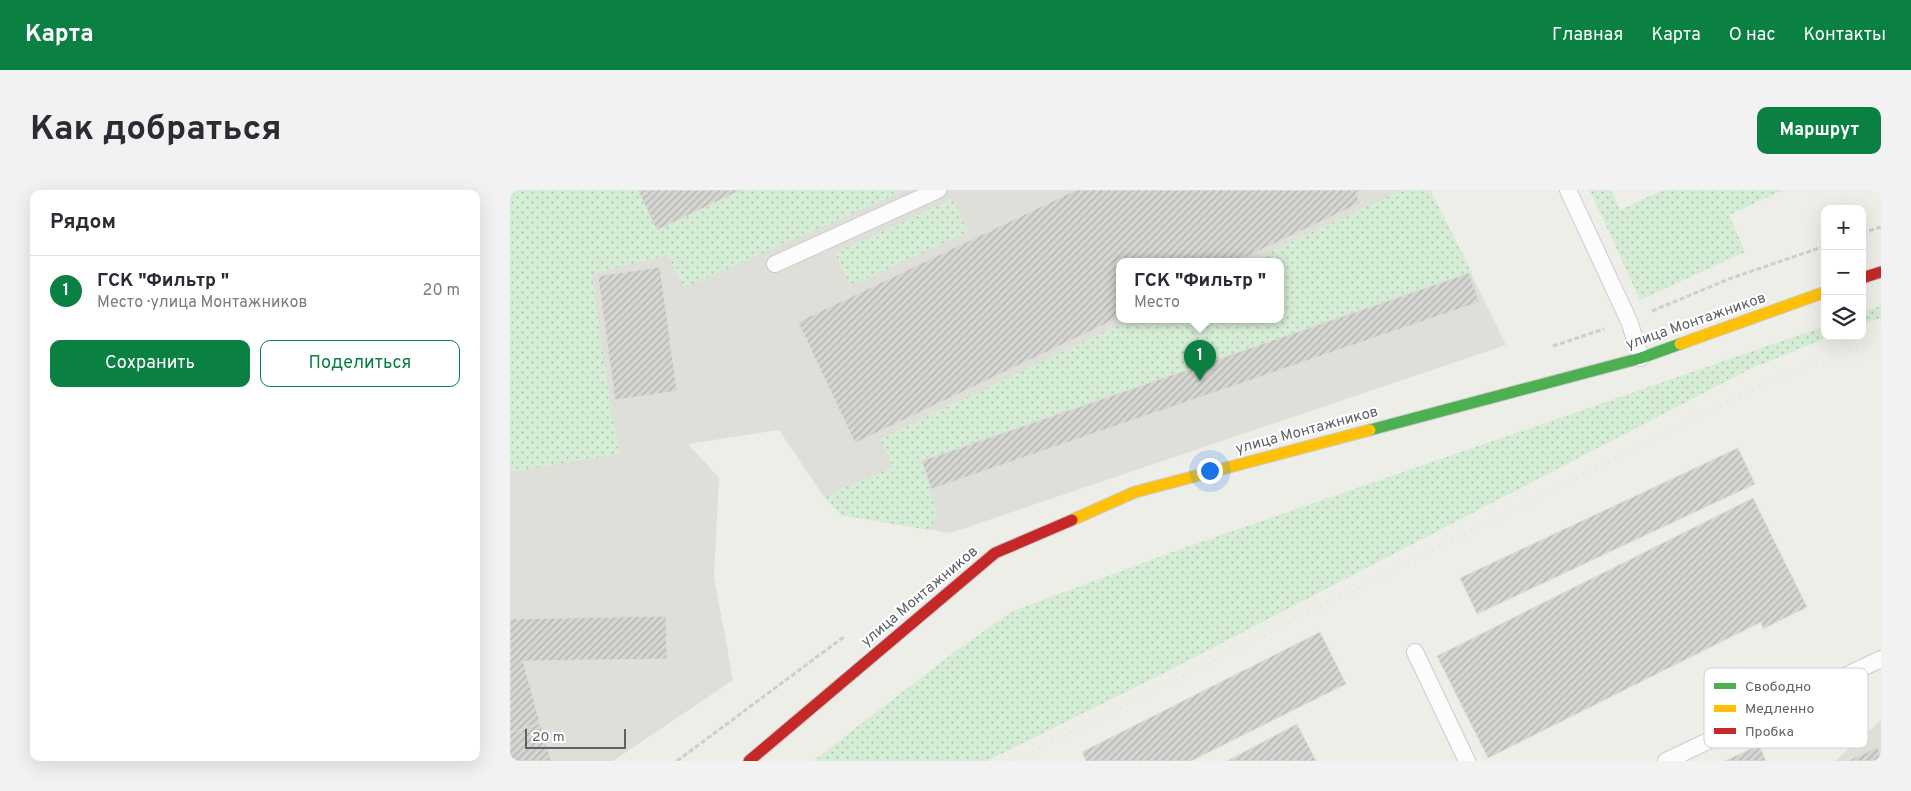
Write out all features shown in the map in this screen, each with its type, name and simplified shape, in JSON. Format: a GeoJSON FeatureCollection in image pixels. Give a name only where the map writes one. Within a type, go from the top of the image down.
{"type":"FeatureCollection","features":[{"type":"Feature","properties":{"kind":"main road"},"geometry":{"type":"LineString","coordinates":[[1866,277],[1881,272]]}},
{"type":"Feature","properties":{"kind":"main road","name":"улица Монтажников"},"geometry":{"type":"LineString","coordinates":[[749,761],[995,553],[1135,492],[1641,358],[1821,293]]}},
{"type":"Feature","properties":{"kind":"lane"},"geometry":{"type":"LineString","coordinates":[[775,264],[938,190]]}},
{"type":"Feature","properties":{"kind":"lane"},"geometry":{"type":"LineString","coordinates":[[1568,190],[1629,321],[1641,358]]}},
{"type":"Feature","properties":{"kind":"lane"},"geometry":{"type":"LineString","coordinates":[[1415,652],[1467,761]]}},
{"type":"Feature","properties":{"kind":"lane"},"geometry":{"type":"LineString","coordinates":[[1862,668],[1881,659]]}},
{"type":"Feature","properties":{"kind":"lane"},"geometry":{"type":"LineString","coordinates":[[1666,761],[1704,743]]}},
{"type":"Feature","properties":{"kind":"path"},"geometry":{"type":"LineString","coordinates":[[1866,232],[1881,227]]}},
{"type":"Feature","properties":{"kind":"shaded area"},"geometry":{"type":"Polygon","coordinates":[[[510,190],[1430,190],[1506,345],[950,533],[841,515],[824,497],[779,430],[688,444],[719,478],[714,576],[733,680],[613,761],[510,761],[510,190]]]}},
{"type":"Feature","properties":{"kind":"shaded area"},"geometry":{"type":"Polygon","coordinates":[[[1881,720],[1881,761],[1835,761],[1850,748],[1868,748],[1868,732],[1881,720]]]}},
{"type":"Feature","properties":{"kind":"green space"},"geometry":{"type":"Polygon","coordinates":[[[510,190],[906,190],[684,288],[668,255],[592,274],[610,403],[620,454],[510,472],[510,190]]]}},
{"type":"Feature","properties":{"kind":"green space"},"geometry":{"type":"Polygon","coordinates":[[[1401,190],[1430,190],[1472,272],[922,460],[938,515],[928,530],[841,515],[824,497],[893,467],[880,439],[1123,323],[1284,323],[1284,258],[1257,258],[1401,190]]]}},
{"type":"Feature","properties":{"kind":"green space"},"geometry":{"type":"Polygon","coordinates":[[[1590,190],[1611,190],[1620,210],[1663,190],[1784,190],[1729,215],[1745,252],[1640,300],[1590,190]]]}},
{"type":"Feature","properties":{"kind":"green space"},"geometry":{"type":"Polygon","coordinates":[[[953,199],[968,232],[850,286],[835,253],[953,199]]]}},
{"type":"Feature","properties":{"kind":"green space"},"geometry":{"type":"Polygon","coordinates":[[[1881,306],[1881,318],[1866,323],[1866,311],[1881,306]]]}},
{"type":"Feature","properties":{"kind":"green space"},"geometry":{"type":"Polygon","coordinates":[[[1821,327],[1821,340],[1752,368],[1160,675],[987,761],[813,761],[953,653],[1008,614],[1175,551],[1821,327]]]}},
{"type":"Feature","properties":{"kind":"building"},"geometry":{"type":"Polygon","coordinates":[[[638,190],[741,190],[657,230],[638,190]]]}},
{"type":"Feature","properties":{"kind":"building"},"geometry":{"type":"Polygon","coordinates":[[[1076,190],[1362,190],[1356,193],[1360,203],[1243,258],[1116,258],[1116,319],[855,443],[798,322],[1076,190]]]}},
{"type":"Feature","properties":{"kind":"building"},"geometry":{"type":"Polygon","coordinates":[[[660,267],[677,391],[615,400],[598,276],[660,267]]]}},
{"type":"Feature","properties":{"kind":"building"},"geometry":{"type":"Polygon","coordinates":[[[1469,273],[1479,302],[931,489],[922,461],[1469,273]]]}},
{"type":"Feature","properties":{"kind":"building"},"geometry":{"type":"Polygon","coordinates":[[[1738,448],[1755,484],[1477,614],[1460,578],[1738,448]]]}},
{"type":"Feature","properties":{"kind":"building"},"geometry":{"type":"Polygon","coordinates":[[[1753,498],[1807,607],[1763,629],[1761,622],[1488,758],[1437,656],[1753,498]]]}},
{"type":"Feature","properties":{"kind":"building"},"geometry":{"type":"Polygon","coordinates":[[[666,616],[667,659],[523,661],[540,723],[510,733],[510,619],[666,616]]]}},
{"type":"Feature","properties":{"kind":"building"},"geometry":{"type":"Polygon","coordinates":[[[1320,632],[1346,684],[1191,761],[1086,761],[1082,752],[1320,632]]]}},
{"type":"Feature","properties":{"kind":"building"},"geometry":{"type":"Polygon","coordinates":[[[540,723],[551,761],[510,761],[510,733],[540,723]]]}},
{"type":"Feature","properties":{"kind":"building"},"geometry":{"type":"Polygon","coordinates":[[[1297,724],[1316,761],[1227,761],[1297,724]]]}},
{"type":"Feature","properties":{"kind":"building"},"geometry":{"type":"Polygon","coordinates":[[[1878,747],[1881,761],[1847,761],[1878,747]]]}},
{"type":"Feature","properties":{"kind":"building"},"geometry":{"type":"Polygon","coordinates":[[[1753,748],[1760,748],[1766,761],[1725,761],[1753,748]]]}},
{"type":"Feature","properties":{"kind":"railway"},"geometry":{"type":"LineString","coordinates":[[1014,761],[1771,380],[1881,339]]}},
{"type":"Feature","properties":{"kind":"traffic: fast"},"geometry":{"type":"LineString","coordinates":[[1370,430],[1641,358],[1680,344]]}},
{"type":"Feature","properties":{"kind":"traffic: slow"},"geometry":{"type":"LineString","coordinates":[[1680,344],[1821,293]]}},
{"type":"Feature","properties":{"kind":"traffic: slow"},"geometry":{"type":"LineString","coordinates":[[1072,520],[1135,492],[1370,430]]}},
{"type":"Feature","properties":{"kind":"traffic: jam"},"geometry":{"type":"LineString","coordinates":[[1866,277],[1881,272]]}},
{"type":"Feature","properties":{"kind":"traffic: jam"},"geometry":{"type":"LineString","coordinates":[[749,761],[995,553],[1072,520]]}},
{"type":"Feature","properties":{"kind":"place","name":"ГСК \"Фильтр \""},"geometry":{"type":"Point","coordinates":[1200,381]}}]}
